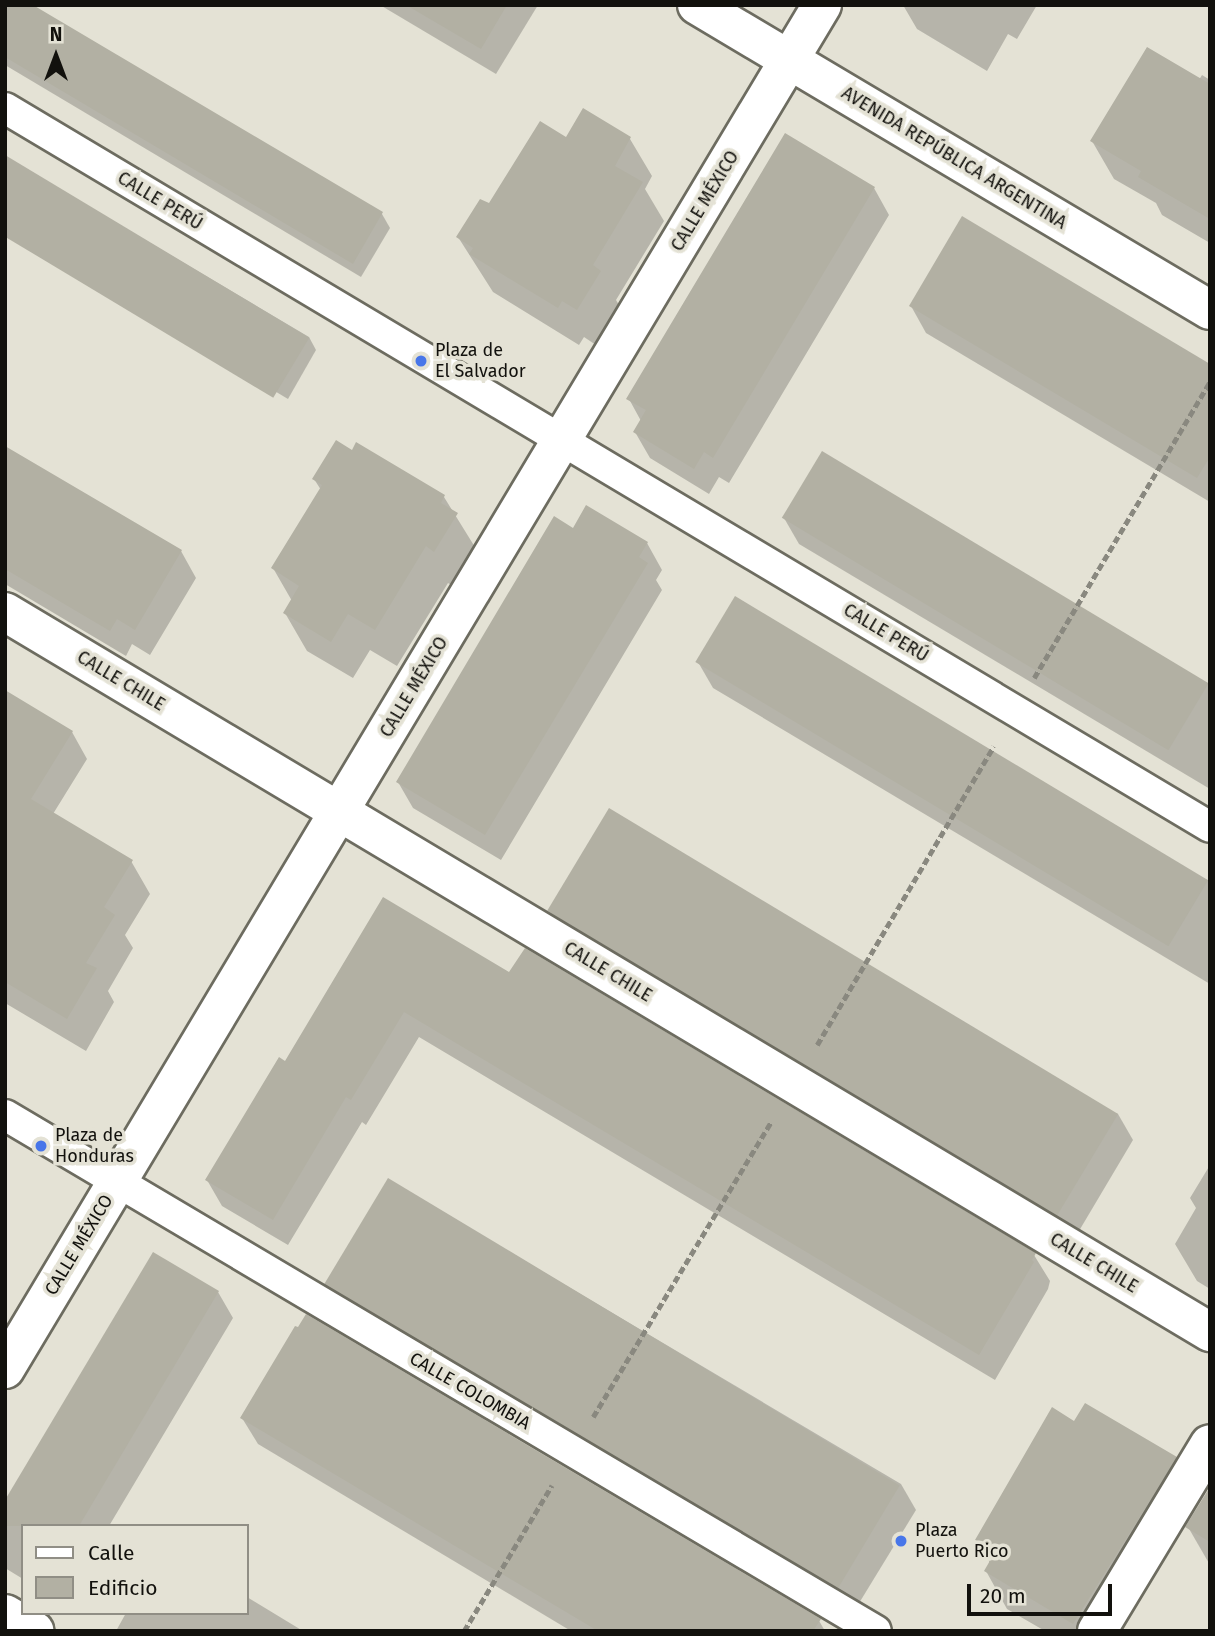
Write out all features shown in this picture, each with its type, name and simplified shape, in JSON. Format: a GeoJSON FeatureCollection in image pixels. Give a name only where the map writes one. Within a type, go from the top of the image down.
{"type":"FeatureCollection","features":[{"type":"Feature","properties":{"kind":"street","name":"AVENIDA REPÚBLICA ARGENTINA"},"geometry":{"type":"LineString","coordinates":[[697,5],[1210,310]]}},
{"type":"Feature","properties":{"kind":"street","name":"CALLE MÉXICO"},"geometry":{"type":"LineString","coordinates":[[5,1369],[822,5]]}},
{"type":"Feature","properties":{"kind":"street","name":"CALLE PERÚ"},"geometry":{"type":"LineString","coordinates":[[5,108],[1210,827]]}},
{"type":"Feature","properties":{"kind":"street","name":"CALLE CHILE"},"geometry":{"type":"LineString","coordinates":[[5,612],[1210,1332]]}},
{"type":"Feature","properties":{"kind":"street"},"geometry":{"type":"LineString","coordinates":[[5,1115],[117,1182]]}},
{"type":"Feature","properties":{"kind":"street","name":"CALLE COLOMBIA"},"geometry":{"type":"LineString","coordinates":[[117,1182],[876,1631]]}},
{"type":"Feature","properties":{"kind":"street"},"geometry":{"type":"LineString","coordinates":[[1097,1631],[1210,1444]]}},
{"type":"Feature","properties":{"kind":"street"},"geometry":{"type":"LineString","coordinates":[[5,1614],[34,1631]]}},
{"type":"Feature","properties":{"kind":"path"},"geometry":{"type":"LineString","coordinates":[[464,1631],[794,1083],[1210,382]]}},
{"type":"Feature","properties":{"kind":"building"},"geometry":{"type":"Polygon","coordinates":[[[5,5],[33,5],[383,212],[353,264],[5,57],[5,5]]]}},
{"type":"Feature","properties":{"kind":"building"},"geometry":{"type":"Polygon","coordinates":[[[406,5],[507,5],[481,49],[406,5]]]}},
{"type":"Feature","properties":{"kind":"building"},"geometry":{"type":"Polygon","coordinates":[[[1147,47],[1210,84],[1210,219],[1138,177],[1141,171],[1090,141],[1147,47]]]}},
{"type":"Feature","properties":{"kind":"building"},"geometry":{"type":"Polygon","coordinates":[[[583,108],[631,137],[615,166],[643,182],[593,265],[601,271],[577,310],[562,301],[558,308],[469,254],[473,248],[456,237],[480,199],[489,203],[540,121],[566,137],[583,108]]]}},
{"type":"Feature","properties":{"kind":"building"},"geometry":{"type":"Polygon","coordinates":[[[785,133],[875,187],[713,458],[704,452],[694,469],[633,432],[646,410],[626,399],[785,133]]]}},
{"type":"Feature","properties":{"kind":"building"},"geometry":{"type":"Polygon","coordinates":[[[5,155],[309,338],[273,398],[5,237],[5,155]]]}},
{"type":"Feature","properties":{"kind":"building"},"geometry":{"type":"Polygon","coordinates":[[[962,216],[1210,364],[1210,457],[1197,478],[909,306],[962,216]]]}},
{"type":"Feature","properties":{"kind":"building"},"geometry":{"type":"Polygon","coordinates":[[[336,440],[352,450],[356,442],[445,495],[441,503],[458,513],[434,552],[426,546],[375,630],[348,614],[331,642],[283,613],[299,586],[271,568],[322,485],[312,479],[336,440]]]}},
{"type":"Feature","properties":{"kind":"building"},"geometry":{"type":"Polygon","coordinates":[[[5,446],[182,550],[135,630],[117,619],[110,631],[5,569],[5,446]]]}},
{"type":"Feature","properties":{"kind":"building"},"geometry":{"type":"Polygon","coordinates":[[[822,451],[1209,683],[1168,750],[782,518],[822,451]]]}},
{"type":"Feature","properties":{"kind":"building"},"geometry":{"type":"Polygon","coordinates":[[[586,505],[648,542],[639,557],[648,563],[485,835],[396,782],[554,516],[573,528],[586,505]]]}},
{"type":"Feature","properties":{"kind":"building"},"geometry":{"type":"Polygon","coordinates":[[[735,596],[1208,880],[1168,946],[695,662],[735,596]]]}},
{"type":"Feature","properties":{"kind":"building"},"geometry":{"type":"Polygon","coordinates":[[[5,690],[73,731],[31,799],[133,860],[104,907],[115,915],[86,963],[97,968],[67,1019],[5,982],[5,690]]]}},
{"type":"Feature","properties":{"kind":"building"},"geometry":{"type":"Polygon","coordinates":[[[609,808],[1118,1114],[1056,1217],[547,911],[609,808]]]}},
{"type":"Feature","properties":{"kind":"building"},"geometry":{"type":"Polygon","coordinates":[[[383,897],[509,972],[525,948],[1036,1253],[1032,1260],[1034,1262],[979,1355],[404,1012],[351,1100],[346,1097],[273,1220],[205,1180],[279,1057],[285,1061],[383,897]]]}},
{"type":"Feature","properties":{"kind":"building"},"geometry":{"type":"Polygon","coordinates":[[[388,1178],[900,1485],[836,1592],[324,1284],[388,1178]]]}},
{"type":"Feature","properties":{"kind":"building"},"geometry":{"type":"Polygon","coordinates":[[[153,1252],[219,1291],[80,1524],[5,1526],[5,1500],[153,1252]]]}},
{"type":"Feature","properties":{"kind":"building"},"geometry":{"type":"Polygon","coordinates":[[[306,1314],[821,1619],[813,1631],[598,1631],[240,1418],[295,1326],[298,1327],[306,1314]]]}},
{"type":"Feature","properties":{"kind":"building"},"geometry":{"type":"Polygon","coordinates":[[[1085,1403],[1177,1457],[1073,1624],[984,1571],[995,1552],[975,1540],[1052,1407],[1074,1421],[1085,1403]]]}},
{"type":"Feature","properties":{"kind":"building"},"geometry":{"type":"Polygon","coordinates":[[[1210,1487],[1210,1542],[1185,1527],[1210,1487]]]}},
{"type":"Feature","properties":{"kind":"place","name":"Plaza de El Salvador"},"geometry":{"type":"Point","coordinates":[421,361]}},
{"type":"Feature","properties":{"kind":"place","name":"Plaza de Honduras"},"geometry":{"type":"Point","coordinates":[41,1146]}},
{"type":"Feature","properties":{"kind":"place","name":"Plaza Puerto Rico"},"geometry":{"type":"Point","coordinates":[901,1541]}}]}
